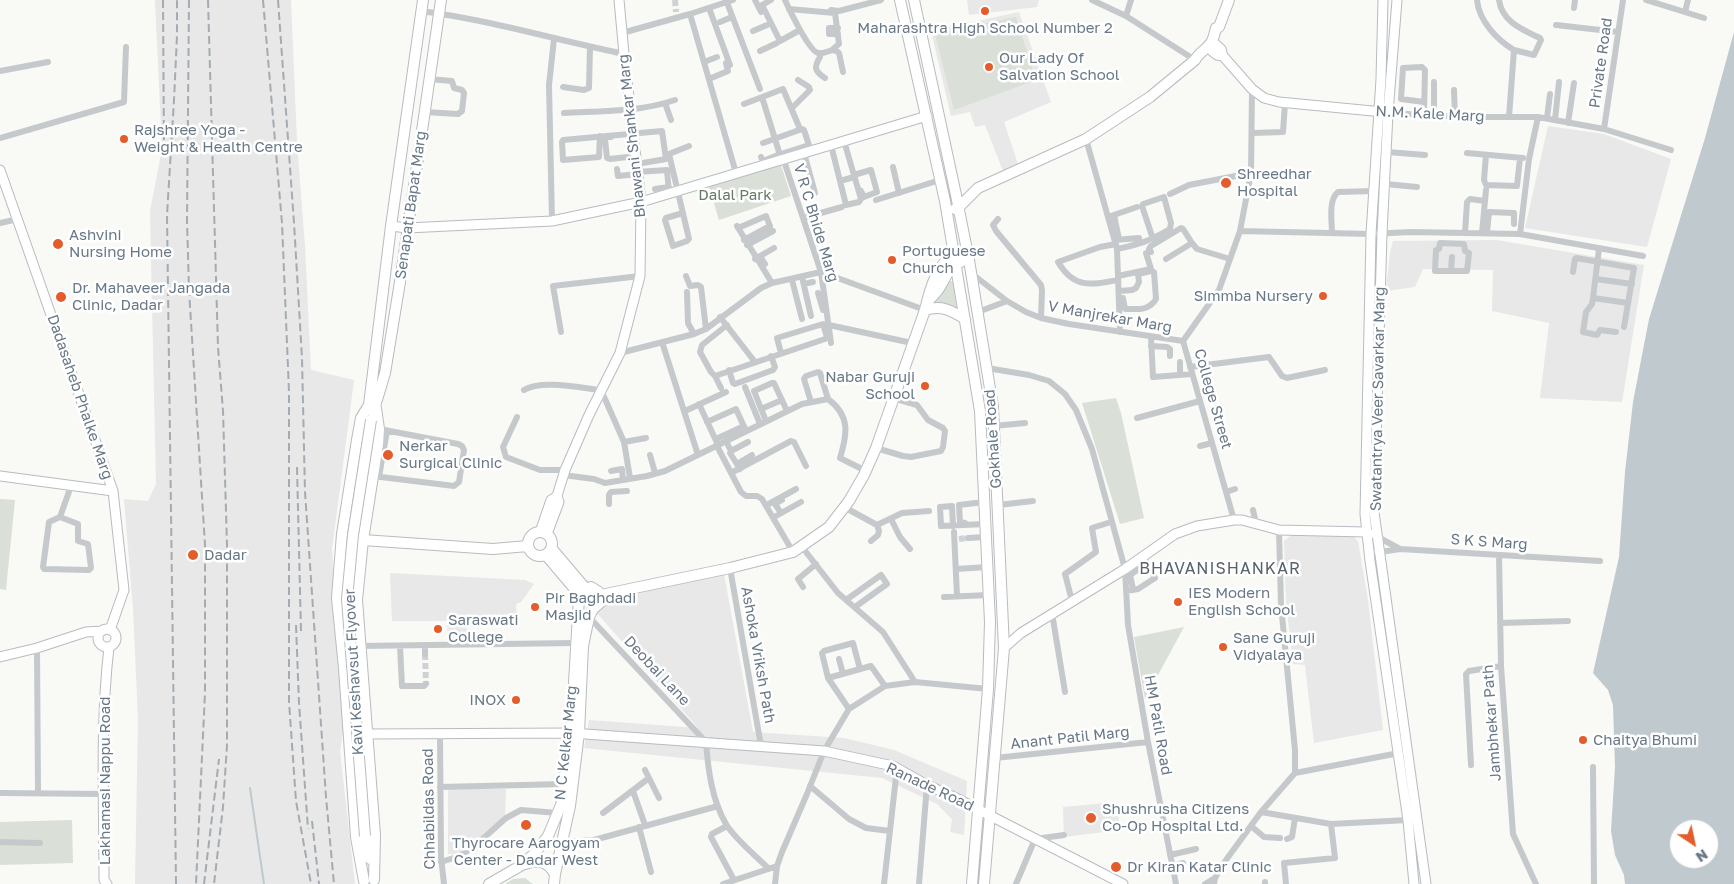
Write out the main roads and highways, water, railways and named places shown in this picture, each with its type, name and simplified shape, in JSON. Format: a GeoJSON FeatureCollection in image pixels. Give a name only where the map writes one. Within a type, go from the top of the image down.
{"type":"FeatureCollection","features":[{"type":"Feature","properties":{"kind":"main road","name":"Senapati Bapat Marg"},"geometry":{"type":"LineString","coordinates":[[373,403],[391,226],[423,0]]}},
{"type":"Feature","properties":{"kind":"main road","name":"Senapati Bapat Marg"},"geometry":{"type":"LineString","coordinates":[[373,403],[385,374],[441,0]]}},
{"type":"Feature","properties":{"kind":"main road","name":"Gokhale Road"},"geometry":{"type":"LineString","coordinates":[[900,0],[945,200],[980,411],[990,622],[988,689],[972,884]]}},
{"type":"Feature","properties":{"kind":"main road","name":"Gokhale Road"},"geometry":{"type":"LineString","coordinates":[[914,0],[959,207],[993,407],[1004,648],[984,884]]}},
{"type":"Feature","properties":{"kind":"main road"},"geometry":{"type":"LineString","coordinates":[[945,200],[978,188],[1086,139],[1150,97],[1195,60],[1198,54],[1212,46],[1221,30],[1219,27],[1229,0]]}},
{"type":"Feature","properties":{"kind":"main road"},"geometry":{"type":"LineString","coordinates":[[406,122],[423,123]]}},
{"type":"Feature","properties":{"kind":"main road"},"geometry":{"type":"LineString","coordinates":[[403,143],[420,146]]}},
{"type":"Feature","properties":{"kind":"main road"},"geometry":{"type":"LineString","coordinates":[[947,212],[959,207],[978,188]]}},
{"type":"Feature","properties":{"kind":"main road"},"geometry":{"type":"LineString","coordinates":[[955,258],[966,246]]}},
{"type":"Feature","properties":{"kind":"main road"},"geometry":{"type":"LineString","coordinates":[[549,552],[581,595],[594,588],[601,595],[730,568],[797,549],[829,527],[866,472],[926,306],[930,287],[945,261],[955,258],[969,260]]}},
{"type":"Feature","properties":{"kind":"main road"},"geometry":{"type":"LineString","coordinates":[[385,275],[401,277]]}},
{"type":"Feature","properties":{"kind":"main road"},"geometry":{"type":"LineString","coordinates":[[926,306],[943,308],[965,319]]}},
{"type":"Feature","properties":{"kind":"main road"},"geometry":{"type":"LineString","coordinates":[[369,882],[374,835],[357,600],[363,540],[383,430],[373,403]]}},
{"type":"Feature","properties":{"kind":"main road"},"geometry":{"type":"LineString","coordinates":[[369,882],[356,837],[337,598],[342,534],[361,418],[373,403]]}},
{"type":"Feature","properties":{"kind":"main road","name":"Kavi Keshavsut Flyover"},"geometry":{"type":"LineString","coordinates":[[369,882],[347,599],[353,535],[373,403]]}},
{"type":"Feature","properties":{"kind":"main road"},"geometry":{"type":"LineString","coordinates":[[544,533],[552,541],[549,552],[542,556],[532,554],[528,546],[530,536],[544,533]]}},
{"type":"Feature","properties":{"kind":"main road"},"geometry":{"type":"LineString","coordinates":[[342,534],[363,540],[493,548],[528,546]]}},
{"type":"Feature","properties":{"kind":"main road","name":"N C Kelkar Marg"},"geometry":{"type":"LineString","coordinates":[[489,884],[522,864],[535,852],[548,836],[561,805],[575,733],[575,644],[581,595]]}},
{"type":"Feature","properties":{"kind":"main road","name":"N C Kelkar Marg"},"geometry":{"type":"LineString","coordinates":[[554,879],[570,806],[582,646],[591,613],[601,602],[601,595]]}},
{"type":"Feature","properties":{"kind":"main road"},"geometry":{"type":"LineString","coordinates":[[522,864],[536,860],[545,862],[551,867],[554,879]]}},
{"type":"Feature","properties":{"kind":"waterway"},"geometry":{"type":"LineString","coordinates":[[250,788],[264,884]]}},
{"type":"Feature","properties":{"kind":"tunnel"},"geometry":{"type":"LineString","coordinates":[[675,0],[676,12]]}},
{"type":"Feature","properties":{"kind":"tunnel"},"geometry":{"type":"LineString","coordinates":[[959,539],[968,538]]}},
{"type":"Feature","properties":{"kind":"tunnel"},"geometry":{"type":"LineString","coordinates":[[425,654],[426,684]]}},
{"type":"Feature","properties":{"kind":"railway"},"geometry":{"type":"LineString","coordinates":[[163,0],[164,152]]}},
{"type":"Feature","properties":{"kind":"railway"},"geometry":{"type":"LineString","coordinates":[[176,884],[167,215],[177,36],[177,0]]}},
{"type":"Feature","properties":{"kind":"railway"},"geometry":{"type":"LineString","coordinates":[[189,0],[187,220],[189,290],[205,545],[205,693],[196,884]]}},
{"type":"Feature","properties":{"kind":"railway"},"geometry":{"type":"LineString","coordinates":[[208,0],[218,347],[223,411],[227,545],[227,745],[223,807],[214,884]]}},
{"type":"Feature","properties":{"kind":"railway"},"geometry":{"type":"LineString","coordinates":[[263,0],[282,223],[289,392],[289,702],[296,801],[311,884]]}},
{"type":"Feature","properties":{"kind":"railway"},"geometry":{"type":"LineString","coordinates":[[278,0],[302,358],[305,492],[326,797],[334,884]]}},
{"type":"Feature","properties":{"kind":"railway"},"geometry":{"type":"LineString","coordinates":[[297,467],[301,632]]}},
{"type":"Feature","properties":{"kind":"railway"},"geometry":{"type":"LineString","coordinates":[[296,625],[299,703],[308,829]]}},
{"type":"Feature","properties":{"kind":"railway"},"geometry":{"type":"LineString","coordinates":[[204,884],[219,759]]}},
{"type":"Feature","properties":{"kind":"railway"},"geometry":{"type":"LineString","coordinates":[[312,821],[319,884]]}},
{"type":"Feature","properties":{"kind":"place","name":"Maharashtra High School Number 2"},"geometry":{"type":"Point","coordinates":[985,11]}},
{"type":"Feature","properties":{"kind":"place","name":"Our Lady Of Salvation School"},"geometry":{"type":"Point","coordinates":[989,67]}},
{"type":"Feature","properties":{"kind":"place","name":"Rajshree Yoga - Weight & Health Centre"},"geometry":{"type":"Point","coordinates":[124,139]}},
{"type":"Feature","properties":{"kind":"place","name":"Shreedhar Hospital"},"geometry":{"type":"Point","coordinates":[1226,183]}},
{"type":"Feature","properties":{"kind":"place","name":"Ashvini Nursing Home"},"geometry":{"type":"Point","coordinates":[58,244]}},
{"type":"Feature","properties":{"kind":"place","name":"Portuguese Church"},"geometry":{"type":"Point","coordinates":[892,260]}},
{"type":"Feature","properties":{"kind":"place","name":"Simmba Nursery"},"geometry":{"type":"Point","coordinates":[1323,296]}},
{"type":"Feature","properties":{"kind":"place","name":"Dr. Mahaveer Jangada Clinic, Dadar"},"geometry":{"type":"Point","coordinates":[61,297]}},
{"type":"Feature","properties":{"kind":"place","name":"Nabar Guruji School"},"geometry":{"type":"Point","coordinates":[925,386]}},
{"type":"Feature","properties":{"kind":"place","name":"Nerkar Surgical Clinic"},"geometry":{"type":"Point","coordinates":[388,455]}},
{"type":"Feature","properties":{"kind":"place","name":"Dadar"},"geometry":{"type":"Point","coordinates":[193,555]}},
{"type":"Feature","properties":{"kind":"place","name":"IES Modern English School"},"geometry":{"type":"Point","coordinates":[1178,602]}},
{"type":"Feature","properties":{"kind":"place","name":"Pir Baghdadi Masjid"},"geometry":{"type":"Point","coordinates":[535,607]}},
{"type":"Feature","properties":{"kind":"place","name":"Saraswati College"},"geometry":{"type":"Point","coordinates":[438,629]}},
{"type":"Feature","properties":{"kind":"place","name":"Sane Guruji Vidyalaya"},"geometry":{"type":"Point","coordinates":[1223,647]}},
{"type":"Feature","properties":{"kind":"place","name":"INOX"},"geometry":{"type":"Point","coordinates":[516,700]}},
{"type":"Feature","properties":{"kind":"place","name":"Chaitya Bhumi"},"geometry":{"type":"Point","coordinates":[1583,740]}},
{"type":"Feature","properties":{"kind":"place","name":"Shushrusha Citizens Co-Op Hospital Ltd."},"geometry":{"type":"Point","coordinates":[1091,818]}},
{"type":"Feature","properties":{"kind":"place","name":"Thyrocare Aarogyam Center - Dadar West"},"geometry":{"type":"Point","coordinates":[526,825]}},
{"type":"Feature","properties":{"kind":"place","name":"Dr Kiran Katar Clinic"},"geometry":{"type":"Point","coordinates":[1116,867]}},
{"type":"Feature","properties":{"kind":"district","name":"BHAVANISHANKAR"},"geometry":{"type":"Point","coordinates":[1220,569]}},
{"type":"Feature","properties":{"kind":"park label","name":"Dalal Park"},"geometry":{"type":"Point","coordinates":[735,195]}}]}
